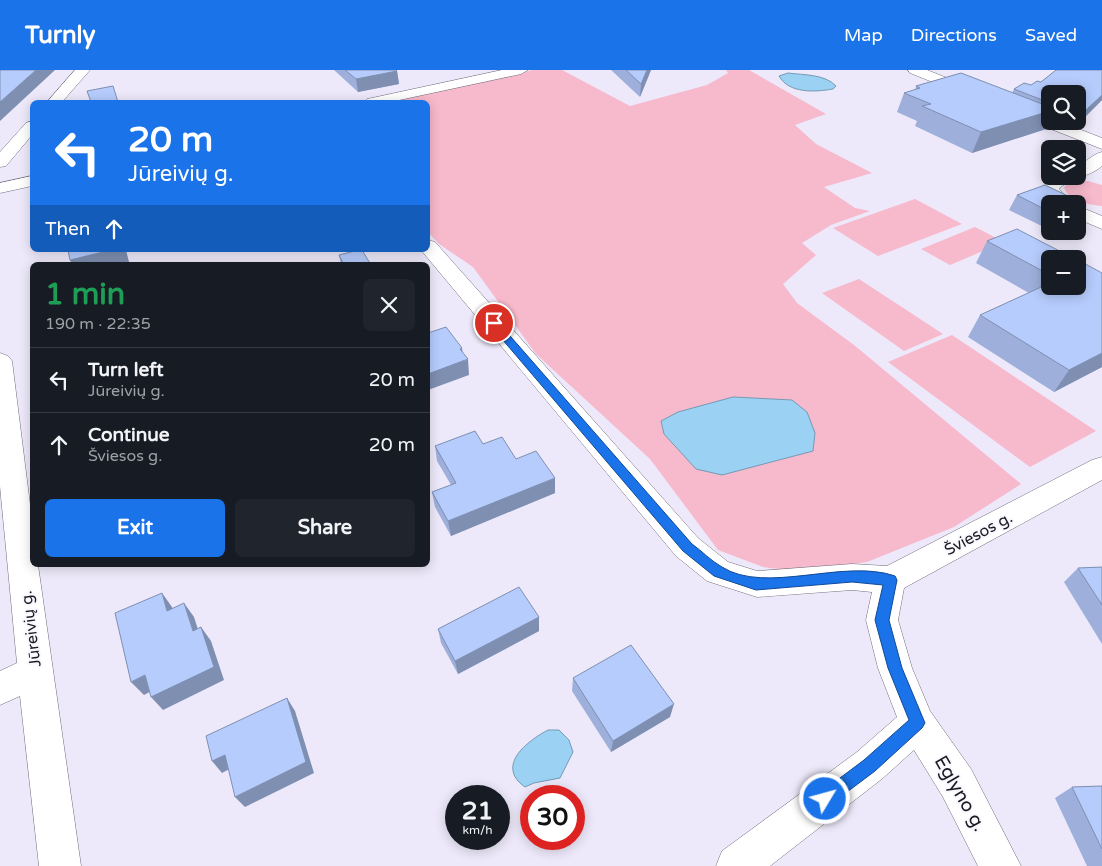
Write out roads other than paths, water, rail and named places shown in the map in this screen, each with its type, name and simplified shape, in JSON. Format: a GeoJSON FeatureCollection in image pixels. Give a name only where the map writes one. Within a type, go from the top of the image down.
{"type":"FeatureCollection","features":[{"type":"Feature","properties":{"kind":"street"},"geometry":{"type":"LineString","coordinates":[[56,100],[82,70]]}},
{"type":"Feature","properties":{"kind":"street"},"geometry":{"type":"LineString","coordinates":[[381,100],[520,70]]}},
{"type":"Feature","properties":{"kind":"street"},"geometry":{"type":"LineString","coordinates":[[916,70],[987,99]]}},
{"type":"Feature","properties":{"kind":"street"},"geometry":{"type":"LineString","coordinates":[[1004,106],[1102,144]]}},
{"type":"Feature","properties":{"kind":"street"},"geometry":{"type":"LineString","coordinates":[[0,162],[30,128]]}},
{"type":"Feature","properties":{"kind":"street"},"geometry":{"type":"LineString","coordinates":[[0,188],[30,181]]}},
{"type":"Feature","properties":{"kind":"street"},"geometry":{"type":"LineString","coordinates":[[1053,185],[1049,190],[1054,195]]}},
{"type":"Feature","properties":{"kind":"street"},"geometry":{"type":"LineString","coordinates":[[1086,216],[1102,223]]}},
{"type":"Feature","properties":{"kind":"street"},"geometry":{"type":"LineString","coordinates":[[430,248],[688,547],[718,572],[756,584],[852,577],[890,580],[882,620],[895,668],[917,723],[870,765],[737,866]]}},
{"type":"Feature","properties":{"kind":"street","name":"Jūreivių g."},"geometry":{"type":"LineString","coordinates":[[0,361],[35,672],[60,866]]}},
{"type":"Feature","properties":{"kind":"street","name":"Šviesos g."},"geometry":{"type":"LineString","coordinates":[[890,580],[1102,467]]}},
{"type":"Feature","properties":{"kind":"street"},"geometry":{"type":"LineString","coordinates":[[0,688],[35,672]]}},
{"type":"Feature","properties":{"kind":"street","name":"Eglyno g."},"geometry":{"type":"LineString","coordinates":[[917,723],[957,783],[1000,866]]}},
{"type":"Feature","properties":{"kind":"water"},"geometry":{"type":"Polygon","coordinates":[[[788,73],[820,77],[836,86],[833,89],[819,91],[796,89],[783,82],[779,76],[788,73]]]}},
{"type":"Feature","properties":{"kind":"water"},"geometry":{"type":"Polygon","coordinates":[[[733,397],[792,400],[807,412],[815,433],[813,451],[722,475],[696,469],[664,434],[661,421],[678,412],[733,397]]]}},
{"type":"Feature","properties":{"kind":"water"},"geometry":{"type":"Polygon","coordinates":[[[548,730],[559,730],[569,740],[573,752],[560,778],[523,785],[513,771],[514,763],[517,755],[524,747],[548,730]]]}}]}
